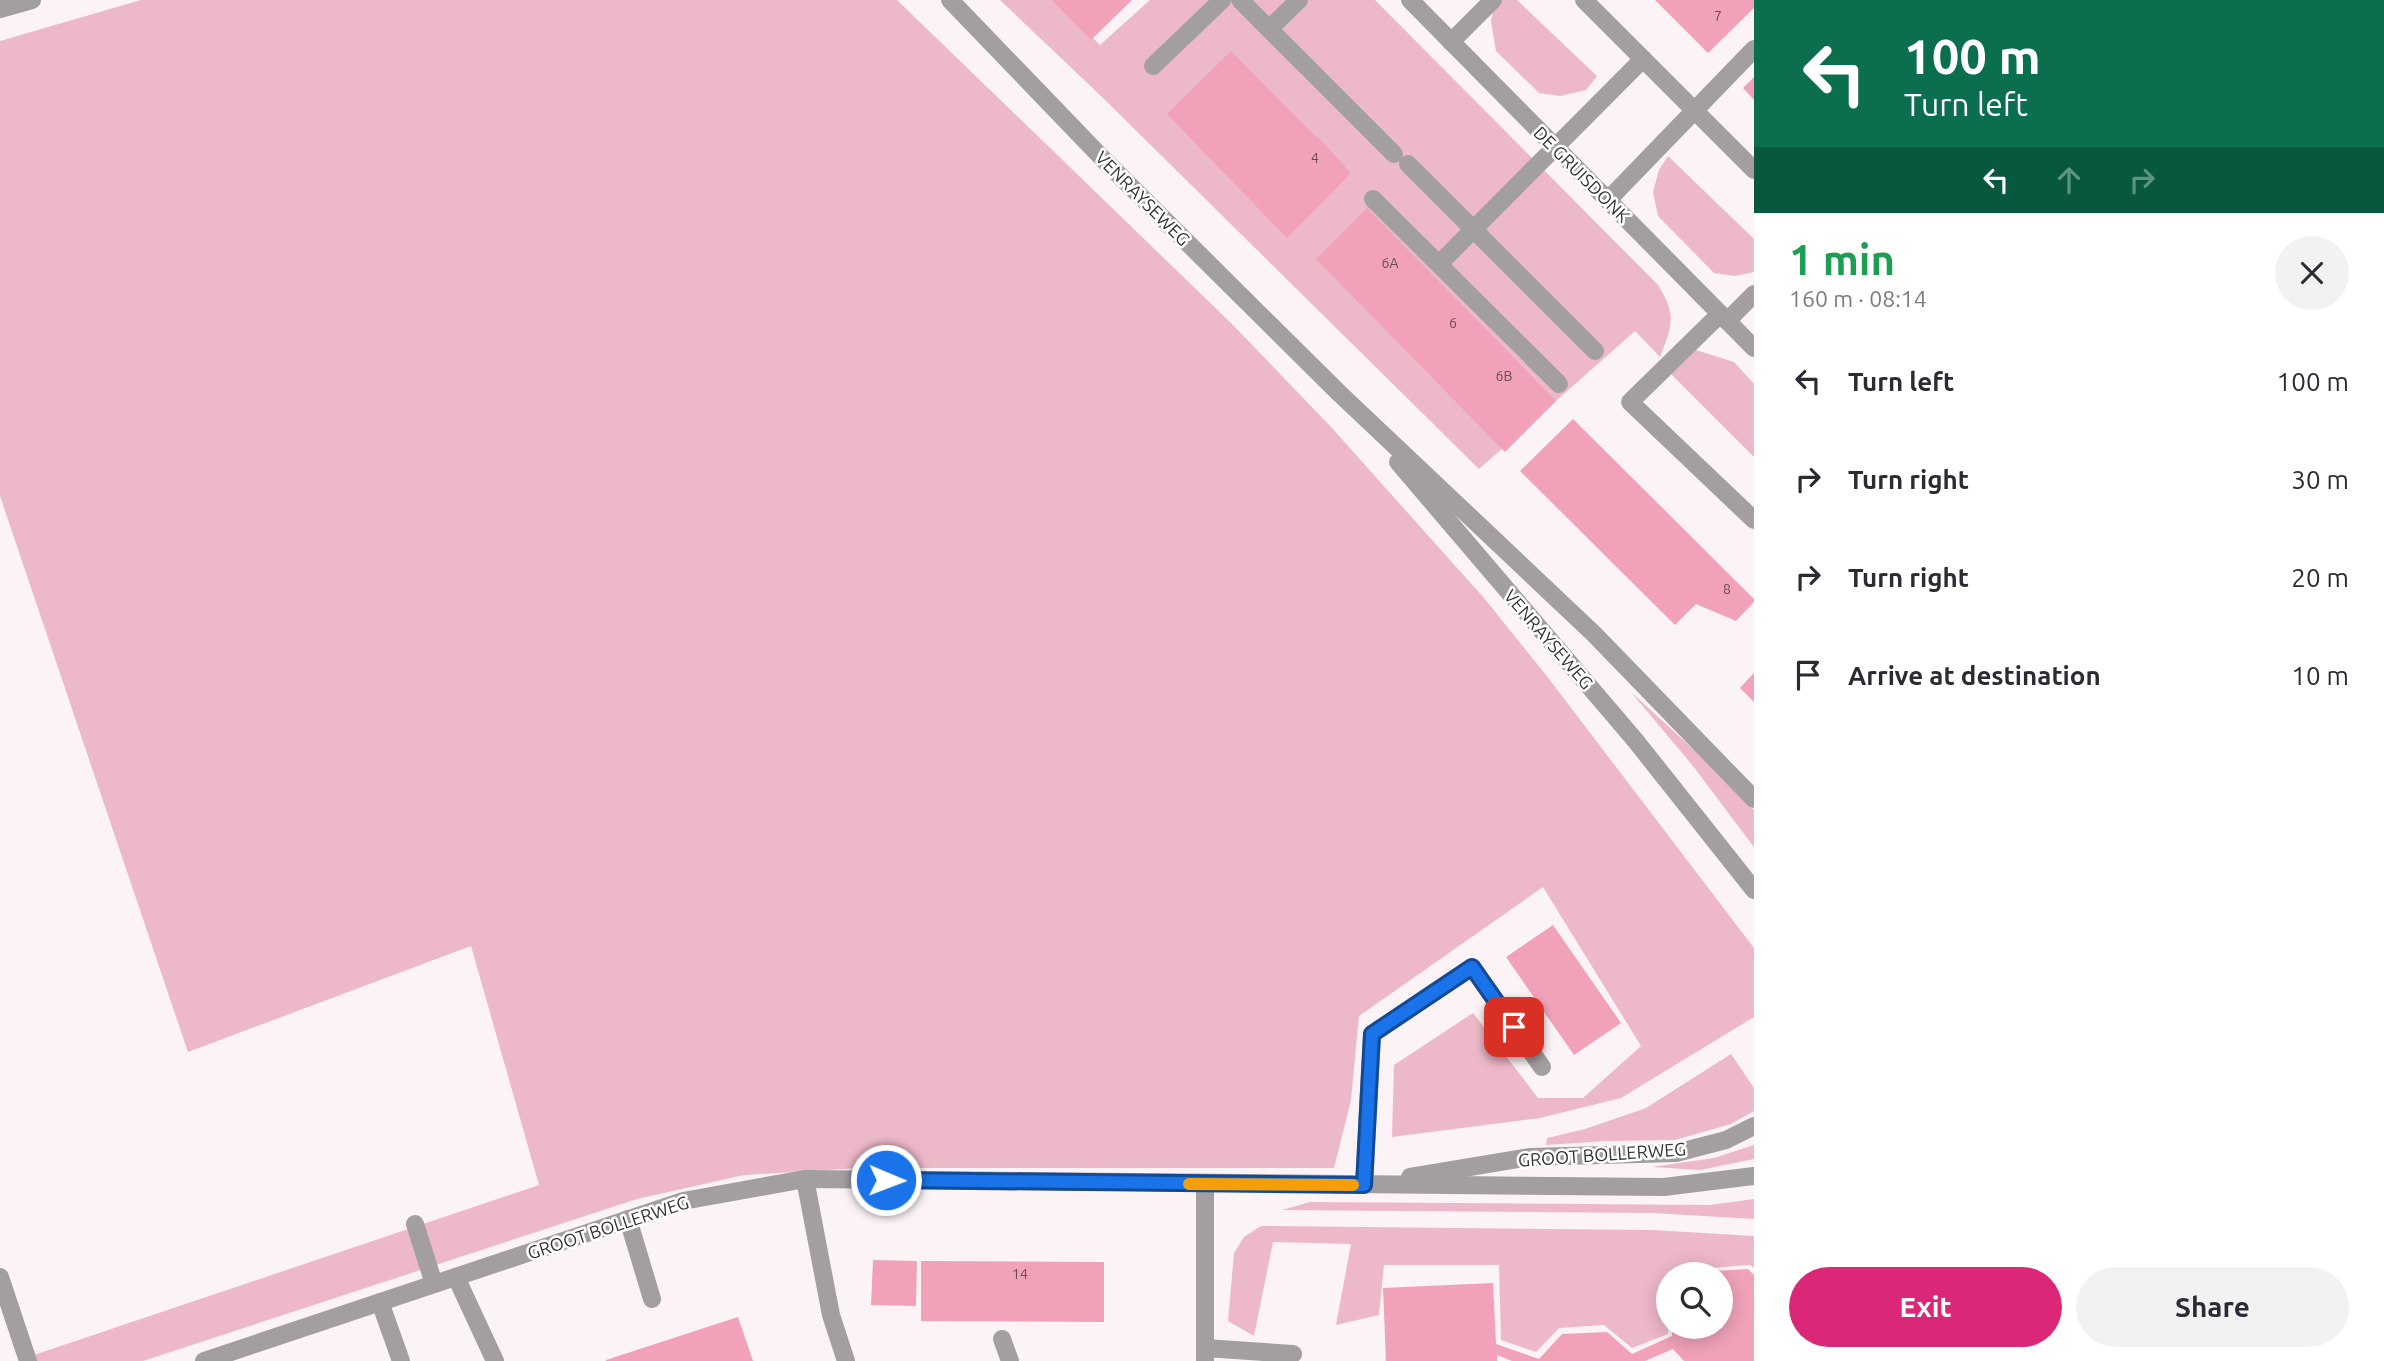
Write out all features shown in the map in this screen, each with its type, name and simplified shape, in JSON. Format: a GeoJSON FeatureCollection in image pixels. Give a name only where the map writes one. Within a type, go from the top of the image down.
{"type":"FeatureCollection","features":[{"type":"Feature","properties":{"kind":"street"},"geometry":{"type":"LineString","coordinates":[[0,9],[32,0]]}},
{"type":"Feature","properties":{"kind":"street","name":"VENRAYSEWEG"},"geometry":{"type":"LineString","coordinates":[[950,0],[1105,161],[1339,393],[1594,634],[1754,799]]}},
{"type":"Feature","properties":{"kind":"street"},"geometry":{"type":"LineString","coordinates":[[1153,66],[1222,0]]}},
{"type":"Feature","properties":{"kind":"street"},"geometry":{"type":"LineString","coordinates":[[1240,0],[1595,351]]}},
{"type":"Feature","properties":{"kind":"street"},"geometry":{"type":"LineString","coordinates":[[1269,29],[1299,0]]}},
{"type":"Feature","properties":{"kind":"street","name":"DE GRUISDONK"},"geometry":{"type":"LineString","coordinates":[[1409,0],[1753,346]]}},
{"type":"Feature","properties":{"kind":"street"},"geometry":{"type":"LineString","coordinates":[[1451,42],[1493,0]]}},
{"type":"Feature","properties":{"kind":"street"},"geometry":{"type":"LineString","coordinates":[[1584,0],[1754,170]]}},
{"type":"Feature","properties":{"kind":"street"},"geometry":{"type":"LineString","coordinates":[[1608,200],[1754,49]]}},
{"type":"Feature","properties":{"kind":"street"},"geometry":{"type":"LineString","coordinates":[[1440,263],[1557,149],[1643,59]]}},
{"type":"Feature","properties":{"kind":"street"},"geometry":{"type":"LineString","coordinates":[[1373,200],[1440,263],[1559,384]]}},
{"type":"Feature","properties":{"kind":"street"},"geometry":{"type":"LineString","coordinates":[[1754,294],[1724,317],[1630,402],[1754,520]]}},
{"type":"Feature","properties":{"kind":"street","name":"VENRAYSEWEG"},"geometry":{"type":"LineString","coordinates":[[1339,393],[1635,740],[1754,890]]}},
{"type":"Feature","properties":{"kind":"street"},"geometry":{"type":"LineString","coordinates":[[1364,1185],[1372,1034],[1472,967],[1542,1067]]}},
{"type":"Feature","properties":{"kind":"street","name":"GROOT BOLLERWEG"},"geometry":{"type":"LineString","coordinates":[[1364,1185],[1530,1157],[1676,1153],[1726,1140],[1754,1126]]}},
{"type":"Feature","properties":{"kind":"street","name":"GROOT BOLLERWEG"},"geometry":{"type":"LineString","coordinates":[[204,1361],[683,1201],[805,1179],[1664,1187],[1754,1176]]}},
{"type":"Feature","properties":{"kind":"street"},"geometry":{"type":"LineString","coordinates":[[805,1179],[831,1315],[846,1361]]}},
{"type":"Feature","properties":{"kind":"street"},"geometry":{"type":"LineString","coordinates":[[1205,1184],[1205,1354],[1293,1354]]}},
{"type":"Feature","properties":{"kind":"street"},"geometry":{"type":"LineString","coordinates":[[628,1219],[652,1299]]}},
{"type":"Feature","properties":{"kind":"street"},"geometry":{"type":"LineString","coordinates":[[415,1224],[435,1284]]}},
{"type":"Feature","properties":{"kind":"street"},"geometry":{"type":"LineString","coordinates":[[0,1277],[28,1361]]}},
{"type":"Feature","properties":{"kind":"street"},"geometry":{"type":"LineString","coordinates":[[457,1277],[495,1361]]}},
{"type":"Feature","properties":{"kind":"street"},"geometry":{"type":"LineString","coordinates":[[380,1302],[401,1361]]}},
{"type":"Feature","properties":{"kind":"street"},"geometry":{"type":"LineString","coordinates":[[1002,1339],[1010,1361]]}},
{"type":"Feature","properties":{"kind":"shaded area"},"geometry":{"type":"Polygon","coordinates":[[[141,0],[897,0],[1232,324],[1331,427],[1484,598],[1754,948],[1754,1017],[1621,1098],[1540,1118],[1392,1137],[1394,1065],[1473,1013],[1538,1098],[1583,1098],[1641,1046],[1543,887],[1359,1016],[1351,1100],[1334,1168],[860,1168],[744,1175],[637,1199],[143,1361],[33,1361],[31,1356],[539,1185],[471,946],[188,1052],[0,496],[0,41],[141,0]]]}},
{"type":"Feature","properties":{"kind":"shaded area"},"geometry":{"type":"Polygon","coordinates":[[[1000,0],[1055,0],[1100,45],[1150,0],[1375,0],[1658,285],[1668,305],[1671,321],[1660,357],[1635,331],[1479,469],[1000,0]]]}},
{"type":"Feature","properties":{"kind":"shaded area"},"geometry":{"type":"Polygon","coordinates":[[[1500,0],[1517,0],[1597,76],[1586,90],[1560,96],[1539,93],[1496,51],[1491,21],[1494,7],[1500,0]]]}},
{"type":"Feature","properties":{"kind":"shaded area"},"geometry":{"type":"Polygon","coordinates":[[[1668,156],[1754,239],[1754,272],[1735,276],[1714,273],[1658,216],[1653,192],[1659,170],[1668,156]]]}},
{"type":"Feature","properties":{"kind":"shaded area"},"geometry":{"type":"Polygon","coordinates":[[[1696,350],[1734,362],[1754,384],[1754,457],[1671,374],[1696,350]]]}},
{"type":"Feature","properties":{"kind":"shaded area"},"geometry":{"type":"Polygon","coordinates":[[[1631,692],[1717,771],[1754,810],[1754,847],[1693,766],[1631,692]]]}},
{"type":"Feature","properties":{"kind":"shaded area"},"geometry":{"type":"Polygon","coordinates":[[[1731,1054],[1754,1088],[1754,1111],[1731,1124],[1675,1140],[1546,1145],[1547,1138],[1585,1129],[1646,1108],[1731,1054]]]}},
{"type":"Feature","properties":{"kind":"shaded area"},"geometry":{"type":"Polygon","coordinates":[[[1754,1145],[1754,1159],[1700,1170],[1652,1167],[1714,1158],[1754,1145]]]}},
{"type":"Feature","properties":{"kind":"shaded area"},"geometry":{"type":"Polygon","coordinates":[[[1754,1199],[1754,1219],[1653,1213],[1282,1210],[1310,1202],[1710,1205],[1754,1199]]]}},
{"type":"Feature","properties":{"kind":"shaded area"},"geometry":{"type":"Polygon","coordinates":[[[1261,1226],[1652,1230],[1754,1236],[1754,1268],[1750,1265],[1733,1266],[1733,1262],[1656,1262],[1656,1339],[1632,1348],[1604,1325],[1559,1328],[1536,1352],[1501,1340],[1499,1265],[1384,1265],[1379,1315],[1336,1325],[1351,1244],[1273,1242],[1254,1336],[1228,1321],[1234,1253],[1244,1237],[1261,1226]]]}},
{"type":"Feature","properties":{"kind":"building"},"geometry":{"type":"Polygon","coordinates":[[[1052,0],[1132,0],[1091,40],[1052,0]]]}},
{"type":"Feature","properties":{"kind":"building"},"geometry":{"type":"Polygon","coordinates":[[[1655,0],[1754,0],[1754,8],[1708,53],[1655,0]]]}},
{"type":"Feature","properties":{"kind":"building"},"geometry":{"type":"Polygon","coordinates":[[[1231,51],[1351,173],[1287,238],[1167,114],[1231,51]]]}},
{"type":"Feature","properties":{"kind":"building"},"geometry":{"type":"Polygon","coordinates":[[[1754,77],[1754,100],[1743,88],[1754,77]]]}},
{"type":"Feature","properties":{"kind":"building"},"geometry":{"type":"Polygon","coordinates":[[[1367,208],[1556,401],[1505,452],[1316,259],[1367,208]]]}},
{"type":"Feature","properties":{"kind":"building"},"geometry":{"type":"Polygon","coordinates":[[[1573,419],[1754,599],[1736,621],[1696,604],[1675,625],[1520,471],[1573,419]]]}},
{"type":"Feature","properties":{"kind":"building"},"geometry":{"type":"Polygon","coordinates":[[[1754,673],[1754,702],[1740,688],[1754,673]]]}},
{"type":"Feature","properties":{"kind":"building"},"geometry":{"type":"Polygon","coordinates":[[[1553,925],[1621,1023],[1574,1055],[1506,957],[1553,925]]]}},
{"type":"Feature","properties":{"kind":"building"},"geometry":{"type":"Polygon","coordinates":[[[873,1260],[917,1261],[916,1306],[871,1305],[873,1260]]]}},
{"type":"Feature","properties":{"kind":"building"},"geometry":{"type":"Polygon","coordinates":[[[921,1261],[1104,1262],[1104,1322],[921,1321],[921,1261]]]}},
{"type":"Feature","properties":{"kind":"building"},"geometry":{"type":"Polygon","coordinates":[[[1748,1269],[1754,1275],[1754,1361],[1684,1361],[1673,1349],[1645,1361],[1512,1361],[1497,1355],[1497,1361],[1386,1361],[1383,1288],[1493,1283],[1496,1344],[1539,1359],[1562,1334],[1607,1332],[1632,1354],[1665,1339],[1733,1339],[1733,1270],[1748,1269]]]}},
{"type":"Feature","properties":{"kind":"building"},"geometry":{"type":"Polygon","coordinates":[[[738,1317],[753,1361],[606,1361],[606,1360],[738,1317]]]}},
{"type":"Feature","properties":{"kind":"slow traffic"},"geometry":{"type":"LineString","coordinates":[[1189,1184],[1353,1185]]}},
{"type":"Feature","properties":{"kind":"route"},"geometry":{"type":"LineString","coordinates":[[886,1180],[1364,1185],[1372,1034],[1472,967],[1514,1027]]}}]}
